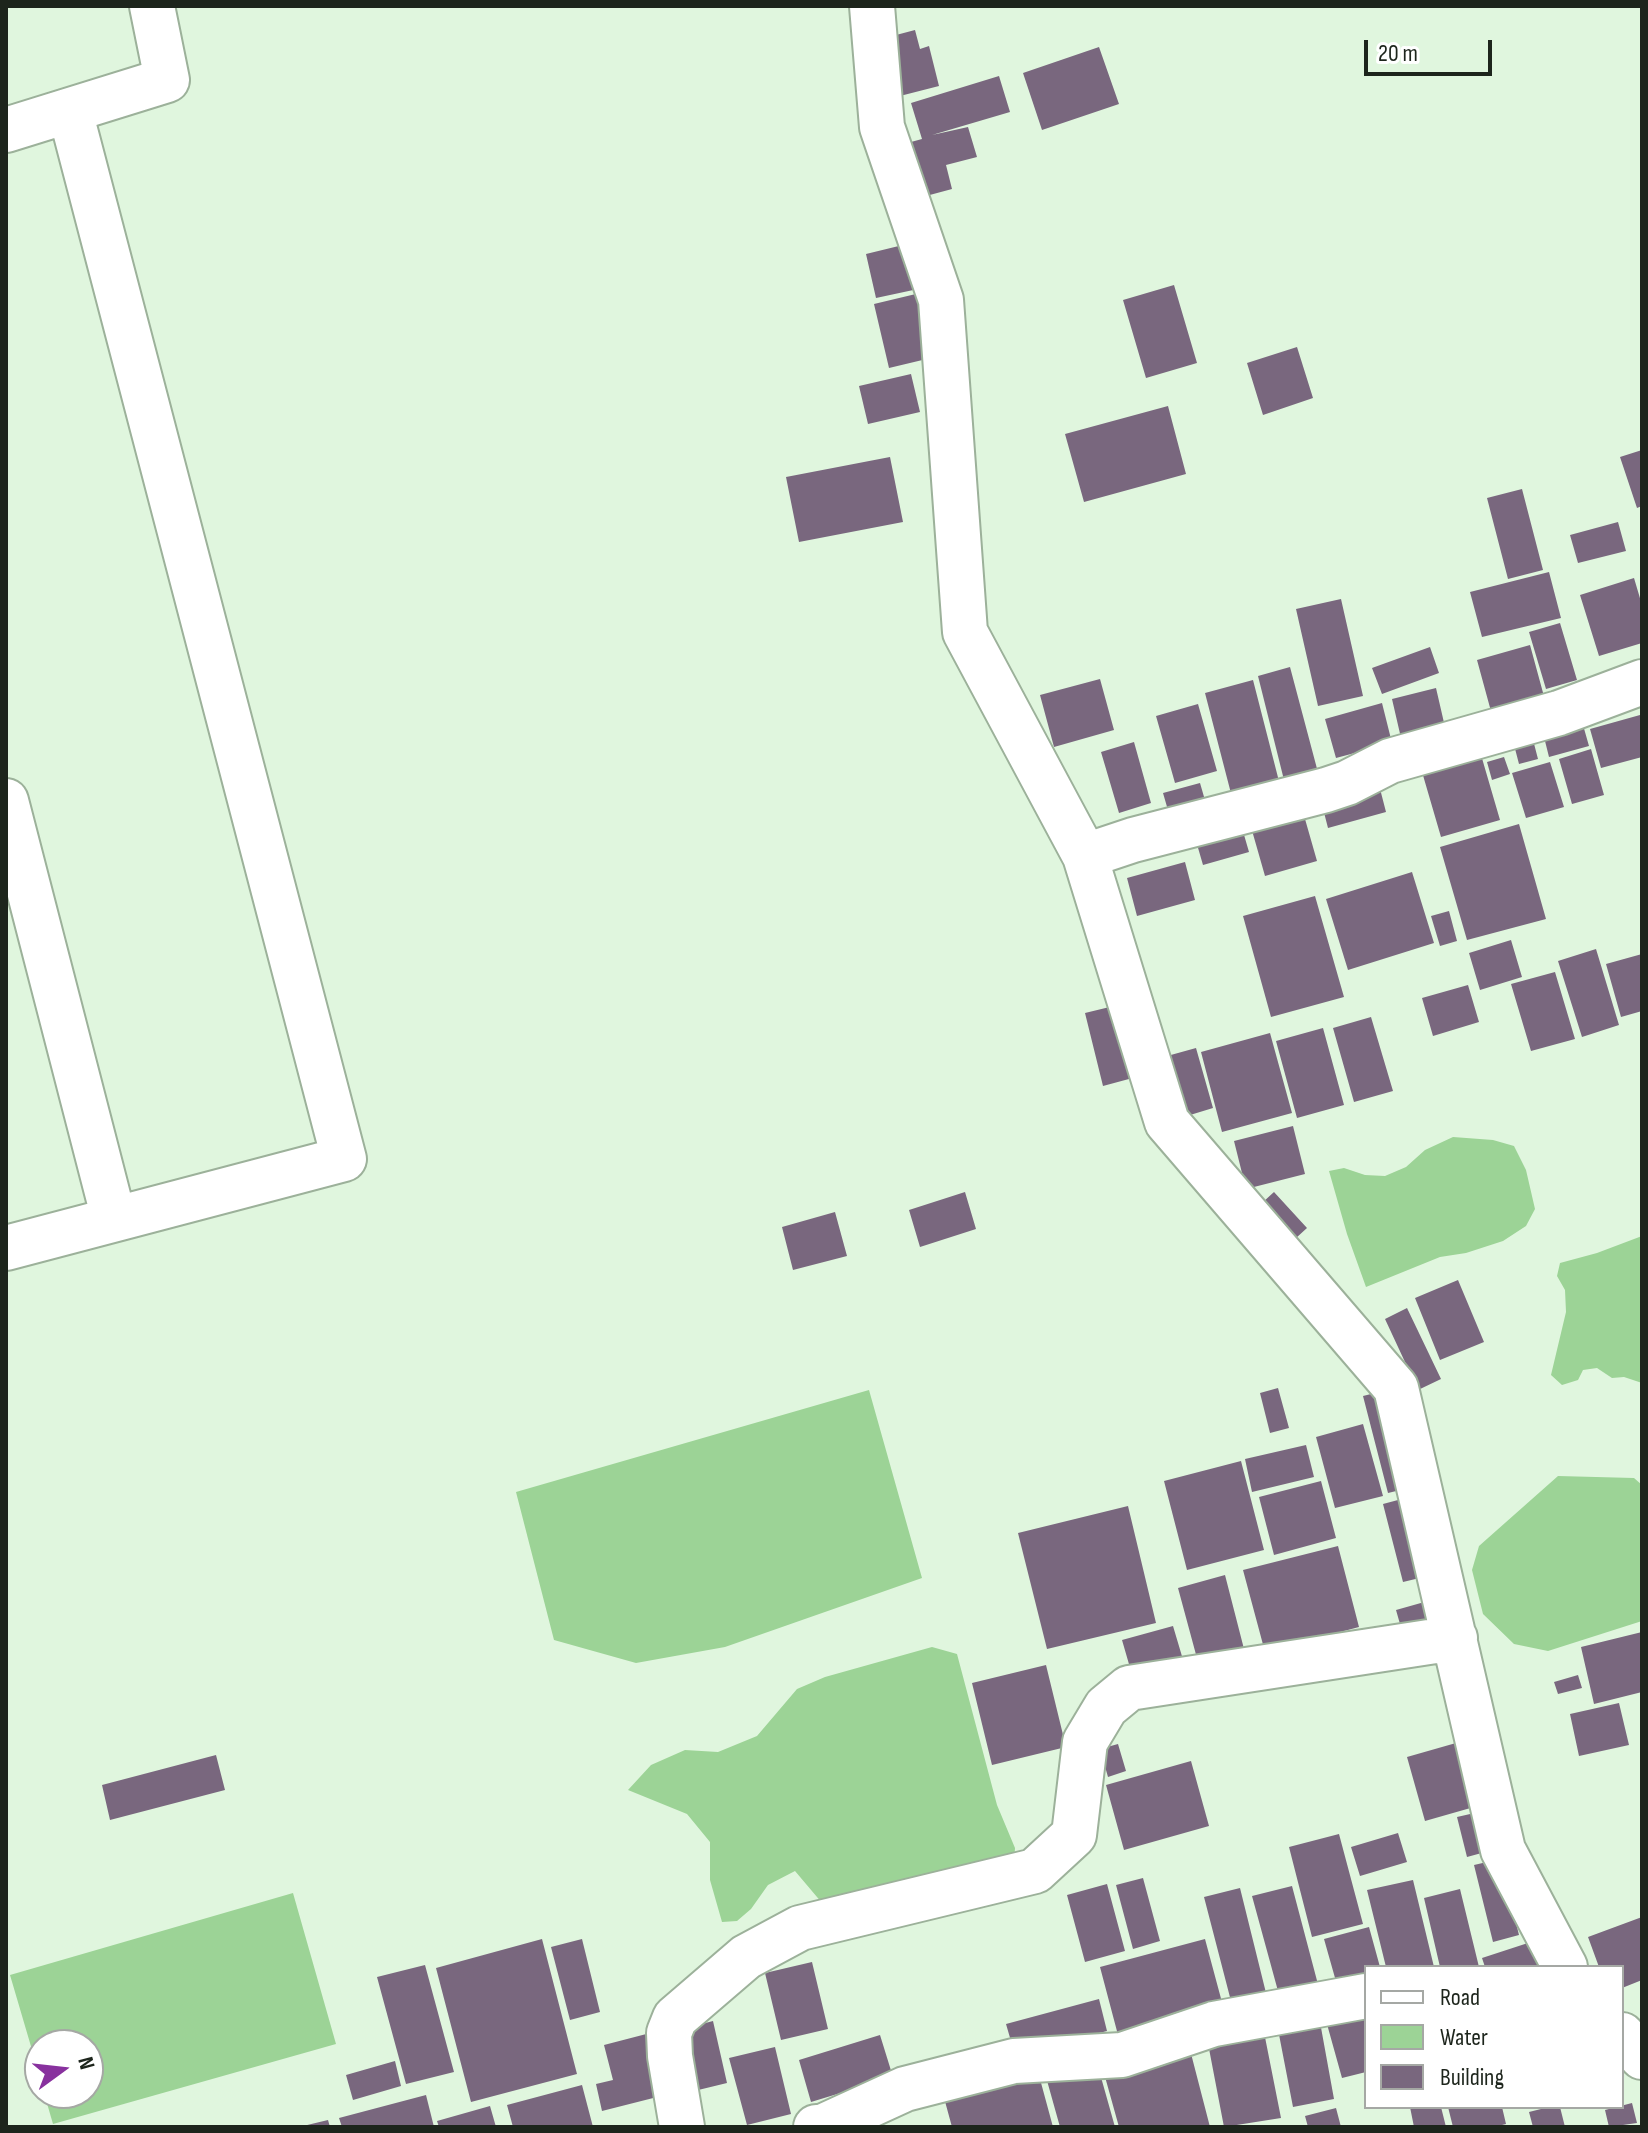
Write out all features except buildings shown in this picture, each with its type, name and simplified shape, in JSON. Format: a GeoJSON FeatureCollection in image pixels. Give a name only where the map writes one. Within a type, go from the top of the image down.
{"type":"FeatureCollection","features":[{"type":"Feature","properties":{"kind":"street"},"geometry":{"type":"LineString","coordinates":[[6,130],[167,80],[152,6]]}},
{"type":"Feature","properties":{"kind":"street"},"geometry":{"type":"LineString","coordinates":[[872,6],[882,127],[941,300],[965,632],[1085,856],[1167,1122],[1396,1388],[1503,1850],[1564,1965]]}},
{"type":"Feature","properties":{"kind":"street"},"geometry":{"type":"LineString","coordinates":[[6,1248],[344,1159],[70,111]]}},
{"type":"Feature","properties":{"kind":"street"},"geometry":{"type":"LineString","coordinates":[[1085,856],[1133,840],[1326,790],[1390,761],[1559,713],[1642,682]]}},
{"type":"Feature","properties":{"kind":"street"},"geometry":{"type":"LineString","coordinates":[[6,801],[114,1219]]}},
{"type":"Feature","properties":{"kind":"street"},"geometry":{"type":"LineString","coordinates":[[682,2127],[670,2056],[669,2033],[675,2018],[746,1957],[800,1928],[1035,1871],[1074,1835],[1085,1742],[1106,1707],[1129,1688],[1455,1638]]}},
{"type":"Feature","properties":{"kind":"street"},"geometry":{"type":"LineString","coordinates":[[816,2127],[905,2089],[1014,2061],[1122,2055],[1214,2024],[1364,1996]]}},
{"type":"Feature","properties":{"kind":"street"},"geometry":{"type":"LineString","coordinates":[[1624,2037],[1642,2057]]}},
{"type":"Feature","properties":{"kind":"water"},"geometry":{"type":"Polygon","coordinates":[[[1453,1137],[1493,1140],[1514,1146],[1526,1170],[1535,1209],[1526,1226],[1503,1241],[1466,1253],[1440,1257],[1366,1287],[1329,1171],[1344,1168],[1365,1175],[1385,1176],[1406,1167],[1425,1150],[1453,1137]]]}},
{"type":"Feature","properties":{"kind":"water"},"geometry":{"type":"Polygon","coordinates":[[[1642,1236],[1642,1383],[1624,1377],[1612,1378],[1597,1368],[1583,1370],[1578,1380],[1562,1385],[1551,1375],[1566,1312],[1565,1290],[1557,1276],[1560,1263],[1642,1236]]]}},
{"type":"Feature","properties":{"kind":"water"},"geometry":{"type":"Polygon","coordinates":[[[869,1390],[922,1578],[725,1647],[636,1663],[554,1640],[516,1492],[869,1390]]]}},
{"type":"Feature","properties":{"kind":"water"},"geometry":{"type":"Polygon","coordinates":[[[1558,1476],[1634,1478],[1642,1485],[1642,1621],[1548,1651],[1514,1644],[1483,1614],[1472,1570],[1479,1546],[1558,1476]]]}},
{"type":"Feature","properties":{"kind":"water"},"geometry":{"type":"Polygon","coordinates":[[[932,1647],[957,1654],[997,1805],[1015,1848],[1014,1863],[828,1910],[795,1871],[768,1885],[751,1909],[737,1921],[722,1922],[710,1880],[710,1842],[687,1814],[628,1790],[651,1765],[685,1750],[718,1752],[757,1736],[797,1689],[825,1677],[932,1647]]]}},
{"type":"Feature","properties":{"kind":"water"},"geometry":{"type":"Polygon","coordinates":[[[293,1893],[336,2044],[53,2124],[49,2109],[104,2109],[104,2029],[26,2029],[10,1975],[293,1893]]]}}]}
